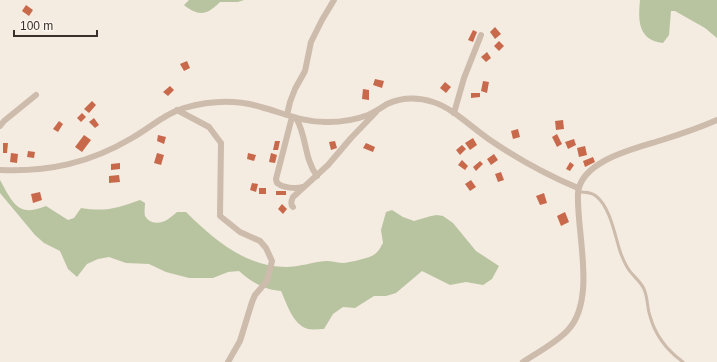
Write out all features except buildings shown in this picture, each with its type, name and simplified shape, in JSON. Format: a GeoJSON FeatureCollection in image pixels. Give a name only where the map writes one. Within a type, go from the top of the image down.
{"type":"FeatureCollection","features":[{"type":"Feature","properties":{"kind":"street"},"geometry":{"type":"LineString","coordinates":[[305,186],[301,188],[279,185],[276,179],[292,116],[290,102],[305,71],[312,42],[322,20],[334,0]]}},
{"type":"Feature","properties":{"kind":"street"},"geometry":{"type":"LineString","coordinates":[[454,113],[464,78],[481,35]]}},
{"type":"Feature","properties":{"kind":"street"},"geometry":{"type":"LineString","coordinates":[[0,126],[36,95]]}},
{"type":"Feature","properties":{"kind":"street"},"geometry":{"type":"LineString","coordinates":[[0,170],[52,168],[72,164],[90,158],[132,138],[167,114],[200,104],[236,102],[260,106],[292,116],[326,122],[342,122],[354,120],[398,100],[417,98],[432,101],[444,106],[490,141],[548,175],[578,190]]}},
{"type":"Feature","properties":{"kind":"street"},"geometry":{"type":"LineString","coordinates":[[177,110],[209,127],[221,143],[220,216],[240,232],[260,242],[266,248],[272,261],[267,281],[255,295],[240,341],[228,362]]}},
{"type":"Feature","properties":{"kind":"street"},"geometry":{"type":"LineString","coordinates":[[293,207],[291,205],[291,201],[293,197],[328,165],[377,110]]}},
{"type":"Feature","properties":{"kind":"street"},"geometry":{"type":"LineString","coordinates":[[292,116],[301,128],[309,160],[312,169],[317,176]]}},
{"type":"Feature","properties":{"kind":"street"},"geometry":{"type":"LineString","coordinates":[[523,362],[553,343],[568,330],[578,312],[584,266],[580,232],[578,190],[587,174],[598,164],[623,152],[672,137],[717,120]]}},
{"type":"Feature","properties":{"kind":"lane"},"geometry":{"type":"LineString","coordinates":[[578,190],[592,193],[597,196],[604,206],[628,269],[638,280],[644,290],[649,315],[653,326],[664,343],[684,362]]}},
{"type":"Feature","properties":{"kind":"green space"},"geometry":{"type":"Polygon","coordinates":[[[189,0],[244,0],[238,2],[220,2],[211,10],[199,13],[184,5],[189,0]]]}},
{"type":"Feature","properties":{"kind":"green space"},"geometry":{"type":"Polygon","coordinates":[[[640,0],[717,0],[717,38],[705,28],[675,11],[671,11],[669,35],[663,43],[655,41],[644,34],[641,28],[639,15],[640,0]]]}},
{"type":"Feature","properties":{"kind":"green space"},"geometry":{"type":"Polygon","coordinates":[[[0,180],[11,199],[18,207],[29,210],[46,206],[68,220],[74,218],[81,208],[98,210],[125,205],[140,200],[145,203],[145,216],[152,222],[160,223],[169,219],[177,212],[186,212],[207,232],[231,250],[244,257],[271,266],[286,267],[326,261],[344,263],[370,257],[378,251],[383,243],[381,230],[386,212],[392,210],[403,217],[414,221],[431,216],[443,216],[453,223],[476,251],[499,266],[492,279],[483,285],[466,282],[450,285],[422,271],[396,293],[386,296],[374,296],[355,308],[343,307],[333,314],[324,329],[308,329],[303,327],[294,319],[281,291],[258,285],[239,271],[228,272],[213,278],[189,278],[166,272],[149,264],[126,263],[109,257],[98,259],[87,264],[77,277],[68,269],[60,251],[44,243],[35,235],[0,193],[0,180]]]}}]}
